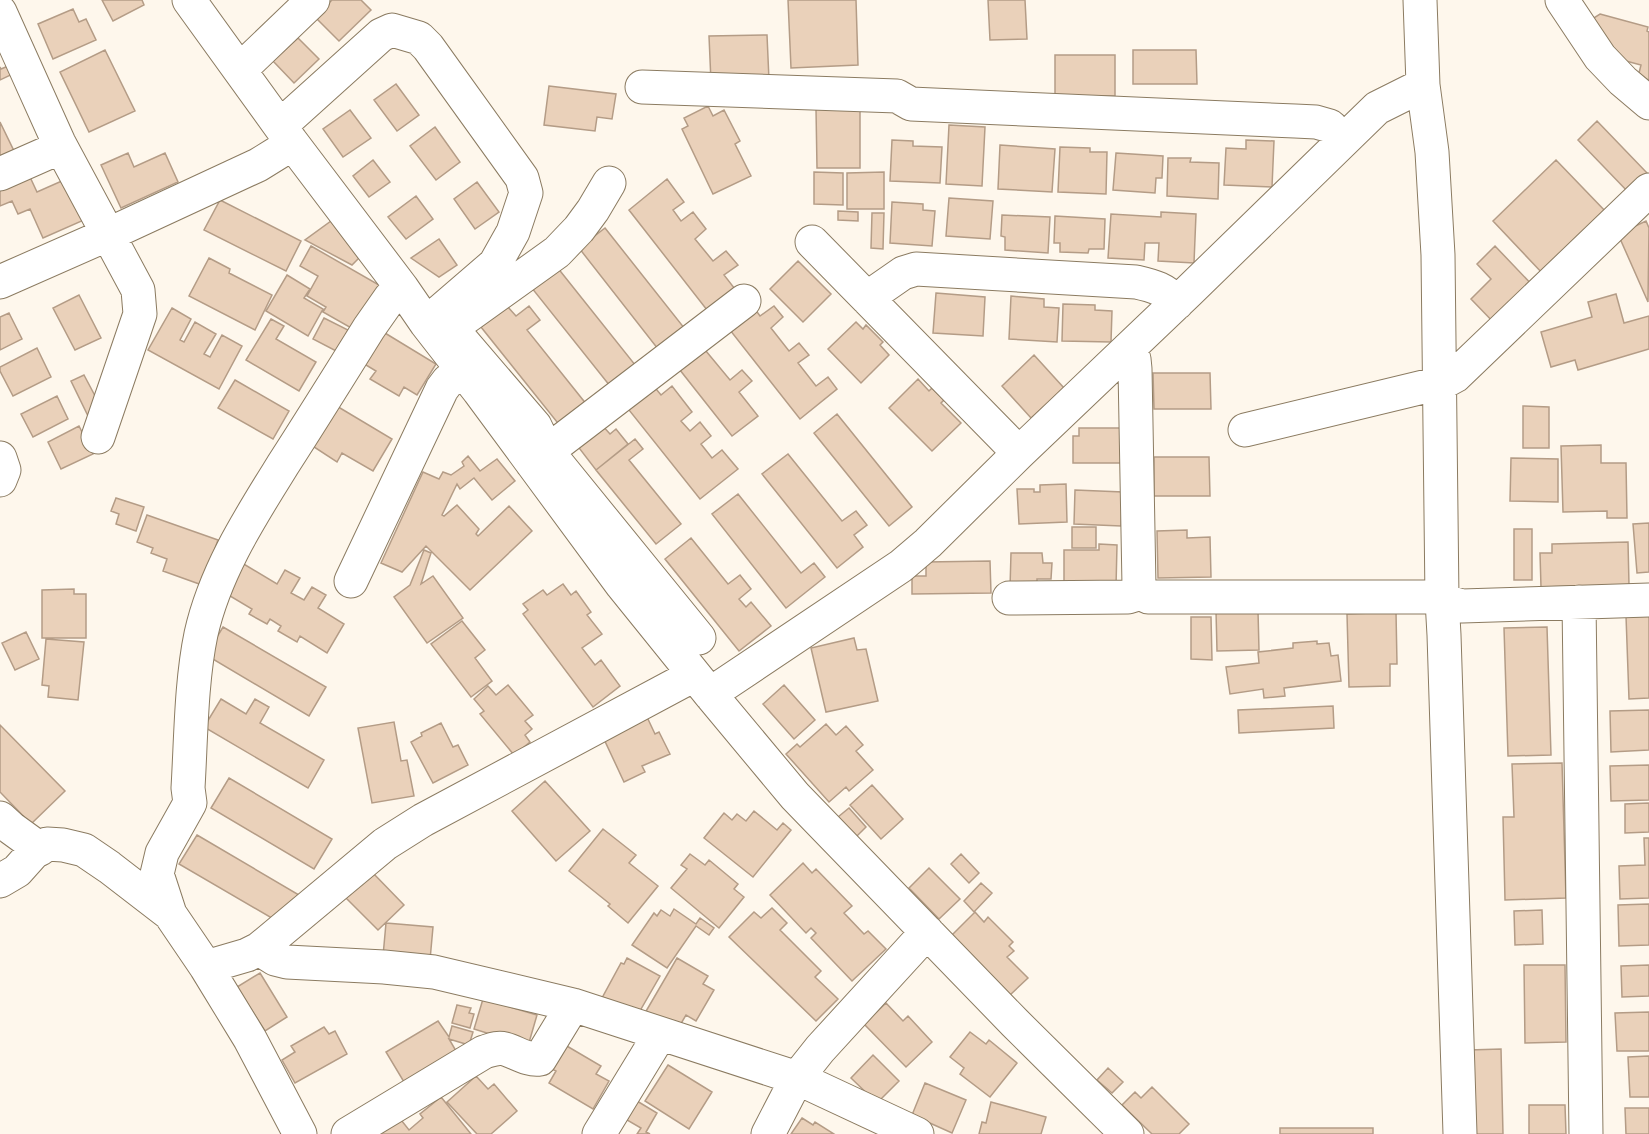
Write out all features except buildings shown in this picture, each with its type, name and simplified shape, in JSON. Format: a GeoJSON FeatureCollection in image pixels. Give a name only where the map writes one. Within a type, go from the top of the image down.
{"type":"FeatureCollection","features":[{"type":"Feature","properties":{"kind":"street"},"geometry":{"type":"LineString","coordinates":[[189,0],[462,370],[699,638]]}},
{"type":"Feature","properties":{"kind":"street"},"geometry":{"type":"LineString","coordinates":[[240,70],[313,0]]}},
{"type":"Feature","properties":{"kind":"street"},"geometry":{"type":"LineString","coordinates":[[1420,0],[1423,85],[1432,152],[1438,243],[1442,600],[1460,1134]]}},
{"type":"Feature","properties":{"kind":"street"},"geometry":{"type":"LineString","coordinates":[[1562,0],[1600,57],[1649,103]]}},
{"type":"Feature","properties":{"kind":"street"},"geometry":{"type":"LineString","coordinates":[[0,12],[61,147],[138,290],[140,314],[98,437]]}},
{"type":"Feature","properties":{"kind":"street"},"geometry":{"type":"LineString","coordinates":[[0,282],[258,165],[279,152],[285,133],[381,35],[392,30],[419,38],[428,46],[522,178],[526,193],[513,232],[495,264],[426,323]]}},
{"type":"Feature","properties":{"kind":"street"},"geometry":{"type":"LineString","coordinates":[[206,967],[247,955],[259,949],[386,844],[423,820],[702,684],[902,566],[1377,108],[1423,85]]}},
{"type":"Feature","properties":{"kind":"street"},"geometry":{"type":"LineString","coordinates":[[642,87],[897,96],[911,104],[1306,122],[1330,126],[1343,141]]}},
{"type":"Feature","properties":{"kind":"street"},"geometry":{"type":"LineString","coordinates":[[0,174],[61,147]]}},
{"type":"Feature","properties":{"kind":"street"},"geometry":{"type":"LineString","coordinates":[[609,183],[579,229],[557,252],[451,328],[535,426],[540,458],[622,585],[795,796],[1014,1023],[1127,1134]]}},
{"type":"Feature","properties":{"kind":"street"},"geometry":{"type":"LineString","coordinates":[[1245,430],[1440,382],[1455,376],[1649,190]]}},
{"type":"Feature","properties":{"kind":"street"},"geometry":{"type":"LineString","coordinates":[[812,242],[1018,453]]}},
{"type":"Feature","properties":{"kind":"street"},"geometry":{"type":"LineString","coordinates":[[867,298],[903,273],[916,269],[1136,282],[1157,287],[1170,295],[1177,303]]}},
{"type":"Feature","properties":{"kind":"street"},"geometry":{"type":"LineString","coordinates":[[300,1134],[250,1039],[170,914],[157,874],[162,854],[190,803],[188,788],[196,663],[202,632],[214,593],[250,517],[369,328],[390,298],[402,288]]}},
{"type":"Feature","properties":{"kind":"street"},"geometry":{"type":"LineString","coordinates":[[540,458],[744,301]]}},
{"type":"Feature","properties":{"kind":"street"},"geometry":{"type":"LineString","coordinates":[[1128,349],[1134,359],[1135,369],[1139,586],[1141,593],[1148,597],[1430,597],[1462,606],[1649,600]]}},
{"type":"Feature","properties":{"kind":"street"},"geometry":{"type":"LineString","coordinates":[[351,581],[442,389],[462,370]]}},
{"type":"Feature","properties":{"kind":"street"},"geometry":{"type":"LineString","coordinates":[[0,458],[4,470],[0,480]]}},
{"type":"Feature","properties":{"kind":"street"},"geometry":{"type":"LineString","coordinates":[[1009,598],[1128,597],[1141,593]]}},
{"type":"Feature","properties":{"kind":"street"},"geometry":{"type":"LineString","coordinates":[[1579,602],[1586,1134]]}},
{"type":"Feature","properties":{"kind":"street"},"geometry":{"type":"LineString","coordinates":[[0,818],[39,849]]}},
{"type":"Feature","properties":{"kind":"street"},"geometry":{"type":"LineString","coordinates":[[0,881],[17,871],[34,852],[47,844],[84,850],[170,914]]}},
{"type":"Feature","properties":{"kind":"street"},"geometry":{"type":"LineString","coordinates":[[768,1134],[797,1078],[819,1049],[927,932]]}},
{"type":"Feature","properties":{"kind":"street"},"geometry":{"type":"LineString","coordinates":[[259,949],[275,959],[287,962],[434,972],[573,1005],[797,1078],[918,1134]]}},
{"type":"Feature","properties":{"kind":"street"},"geometry":{"type":"LineString","coordinates":[[348,1134],[484,1052],[496,1048],[504,1049],[533,1060],[540,1059],[573,1005]]}},
{"type":"Feature","properties":{"kind":"street"},"geometry":{"type":"LineString","coordinates":[[598,1134],[660,1034]]}}]}
